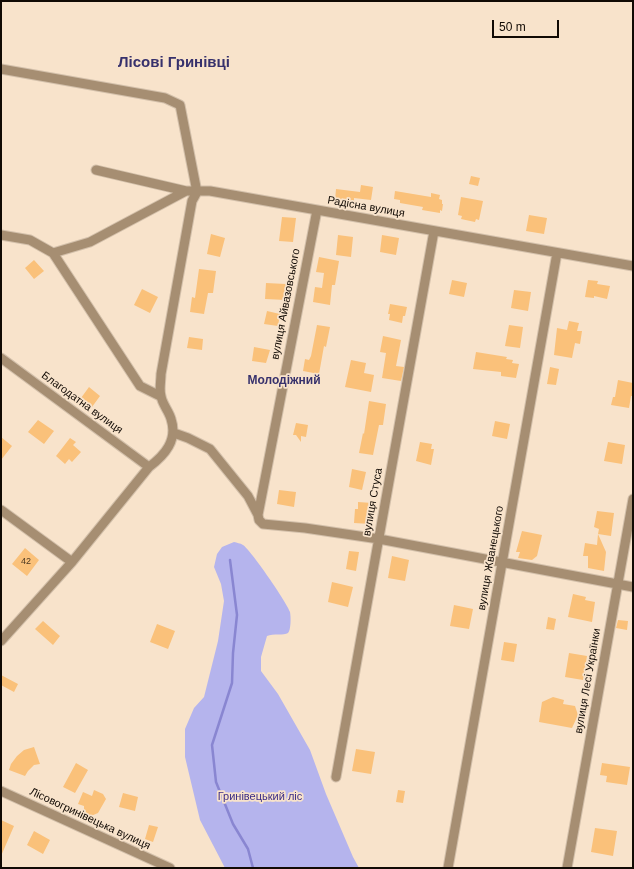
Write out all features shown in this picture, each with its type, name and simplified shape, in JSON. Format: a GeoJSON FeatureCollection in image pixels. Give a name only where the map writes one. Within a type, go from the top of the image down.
{"type":"FeatureCollection","features":[{"type":"Feature","properties":{"kind":"street"},"geometry":{"type":"LineString","coordinates":[[1,69],[165,98],[180,105],[197,192],[192,201],[161,374],[160,396],[171,419],[174,433],[171,443],[161,458],[149,467],[72,562],[1,641]]}},
{"type":"Feature","properties":{"kind":"street","name":"Радісна вулиця"},"geometry":{"type":"LineString","coordinates":[[96,170],[186,191],[210,191],[633,266]]}},
{"type":"Feature","properties":{"kind":"street"},"geometry":{"type":"LineString","coordinates":[[53,253],[90,242],[186,191]]}},
{"type":"Feature","properties":{"kind":"street","name":"вулиця Айвазовського"},"geometry":{"type":"LineString","coordinates":[[259,518],[317,210]]}},
{"type":"Feature","properties":{"kind":"street","name":"вулиця Стуса"},"geometry":{"type":"LineString","coordinates":[[336,777],[434,231]]}},
{"type":"Feature","properties":{"kind":"street"},"geometry":{"type":"LineString","coordinates":[[1,235],[30,240],[53,253],[140,386],[160,396]]}},
{"type":"Feature","properties":{"kind":"street","name":"вулиця Жванецького"},"geometry":{"type":"LineString","coordinates":[[448,868],[557,253]]}},
{"type":"Feature","properties":{"kind":"street","name":"Благодатна вулиця"},"geometry":{"type":"LineString","coordinates":[[1,358],[149,467]]}},
{"type":"Feature","properties":{"kind":"street"},"geometry":{"type":"LineString","coordinates":[[174,433],[210,449],[248,496],[263,524],[305,528],[379,539],[633,587]]}},
{"type":"Feature","properties":{"kind":"street","name":"вулиця Лесі Українки"},"geometry":{"type":"LineString","coordinates":[[567,868],[633,499]]}},
{"type":"Feature","properties":{"kind":"street"},"geometry":{"type":"LineString","coordinates":[[1,510],[72,562]]}},
{"type":"Feature","properties":{"kind":"street","name":"Лісовогринівецька вулиця"},"geometry":{"type":"LineString","coordinates":[[1,791],[170,868]]}},
{"type":"Feature","properties":{"kind":"green space","name":"Гринівецький ліс"},"geometry":{"type":"Polygon","coordinates":[[[234,542],[243,545],[253,556],[276,588],[290,612],[291,620],[288,633],[267,636],[261,657],[261,671],[278,694],[310,750],[326,794],[359,868],[225,868],[200,820],[185,757],[185,729],[194,708],[204,697],[218,641],[224,601],[221,584],[214,567],[217,554],[222,547],[234,542]]]}},
{"type":"Feature","properties":{"kind":"building"},"geometry":{"type":"Polygon","coordinates":[[[471,176],[480,178],[478,186],[469,184],[471,176]]]}},
{"type":"Feature","properties":{"kind":"building"},"geometry":{"type":"Polygon","coordinates":[[[361,185],[373,187],[371,200],[354,198],[354,202],[335,201],[336,189],[360,192],[361,185]]]}},
{"type":"Feature","properties":{"kind":"building"},"geometry":{"type":"Polygon","coordinates":[[[395,191],[431,197],[431,193],[440,195],[439,199],[442,200],[443,204],[442,211],[440,210],[440,213],[422,210],[423,207],[400,203],[400,200],[394,199],[395,191]]]}},
{"type":"Feature","properties":{"kind":"building"},"geometry":{"type":"Polygon","coordinates":[[[461,197],[483,201],[479,220],[476,219],[475,222],[461,219],[462,216],[458,215],[461,197]]]}},
{"type":"Feature","properties":{"kind":"building"},"geometry":{"type":"Polygon","coordinates":[[[529,215],[547,218],[544,234],[526,231],[529,215]]]}},
{"type":"Feature","properties":{"kind":"building"},"geometry":{"type":"Polygon","coordinates":[[[282,217],[296,218],[293,242],[279,241],[282,217]]]}},
{"type":"Feature","properties":{"kind":"building"},"geometry":{"type":"Polygon","coordinates":[[[211,234],[225,238],[220,257],[207,254],[211,234]]]}},
{"type":"Feature","properties":{"kind":"building"},"geometry":{"type":"Polygon","coordinates":[[[338,235],[353,237],[351,257],[336,255],[338,235]]]}},
{"type":"Feature","properties":{"kind":"building"},"geometry":{"type":"Polygon","coordinates":[[[382,235],[399,238],[396,255],[380,252],[382,235]]]}},
{"type":"Feature","properties":{"kind":"building"},"geometry":{"type":"Polygon","coordinates":[[[319,257],[339,261],[335,285],[332,285],[330,305],[313,302],[315,287],[322,288],[324,273],[316,272],[319,257]]]}},
{"type":"Feature","properties":{"kind":"building"},"geometry":{"type":"Polygon","coordinates":[[[34,260],[44,271],[34,279],[25,268],[34,260]]]}},
{"type":"Feature","properties":{"kind":"building"},"geometry":{"type":"Polygon","coordinates":[[[199,269],[216,271],[213,293],[208,293],[204,314],[190,312],[192,297],[195,298],[199,269]]]}},
{"type":"Feature","properties":{"kind":"building"},"geometry":{"type":"Polygon","coordinates":[[[452,280],[467,283],[464,297],[449,294],[452,280]]]}},
{"type":"Feature","properties":{"kind":"building"},"geometry":{"type":"Polygon","coordinates":[[[588,280],[598,281],[597,284],[610,286],[607,299],[594,296],[594,298],[585,297],[588,280]]]}},
{"type":"Feature","properties":{"kind":"building"},"geometry":{"type":"Polygon","coordinates":[[[266,283],[286,284],[286,300],[265,299],[266,283]]]}},
{"type":"Feature","properties":{"kind":"building"},"geometry":{"type":"Polygon","coordinates":[[[142,289],[158,297],[150,313],[134,305],[142,289]]]}},
{"type":"Feature","properties":{"kind":"building"},"geometry":{"type":"Polygon","coordinates":[[[514,290],[531,292],[528,311],[511,308],[514,290]]]}},
{"type":"Feature","properties":{"kind":"building"},"geometry":{"type":"Polygon","coordinates":[[[390,304],[407,307],[402,323],[389,320],[390,314],[388,314],[390,304]]]}},
{"type":"Feature","properties":{"kind":"building"},"geometry":{"type":"Polygon","coordinates":[[[267,311],[280,314],[278,326],[264,324],[267,311]]]}},
{"type":"Feature","properties":{"kind":"building"},"geometry":{"type":"Polygon","coordinates":[[[569,321],[579,323],[577,331],[582,331],[580,344],[575,343],[572,358],[554,355],[557,328],[567,330],[569,321]]]}},
{"type":"Feature","properties":{"kind":"building"},"geometry":{"type":"Polygon","coordinates":[[[317,325],[330,327],[326,347],[324,346],[319,374],[303,371],[305,359],[309,360],[311,356],[317,325]]]}},
{"type":"Feature","properties":{"kind":"building"},"geometry":{"type":"Polygon","coordinates":[[[509,325],[523,327],[520,348],[505,346],[509,325]]]}},
{"type":"Feature","properties":{"kind":"building"},"geometry":{"type":"Polygon","coordinates":[[[383,336],[401,340],[396,366],[404,367],[401,381],[382,378],[386,353],[380,352],[383,336]]]}},
{"type":"Feature","properties":{"kind":"building"},"geometry":{"type":"Polygon","coordinates":[[[189,337],[203,339],[202,350],[187,348],[189,337]]]}},
{"type":"Feature","properties":{"kind":"building"},"geometry":{"type":"Polygon","coordinates":[[[254,347],[270,350],[266,363],[252,361],[254,347]]]}},
{"type":"Feature","properties":{"kind":"building"},"geometry":{"type":"Polygon","coordinates":[[[476,352],[507,357],[506,359],[513,360],[512,363],[519,364],[516,378],[501,376],[501,372],[473,369],[476,352]]]}},
{"type":"Feature","properties":{"kind":"building"},"geometry":{"type":"Polygon","coordinates":[[[351,360],[366,363],[364,373],[374,375],[371,392],[345,387],[351,360]]]}},
{"type":"Feature","properties":{"kind":"building"},"geometry":{"type":"Polygon","coordinates":[[[550,367],[559,369],[556,385],[547,384],[550,367]]]}},
{"type":"Feature","properties":{"kind":"building"},"geometry":{"type":"Polygon","coordinates":[[[618,380],[633,383],[633,396],[631,396],[629,408],[611,405],[613,397],[615,397],[618,380]]]}},
{"type":"Feature","properties":{"kind":"building"},"geometry":{"type":"Polygon","coordinates":[[[89,387],[100,396],[92,407],[81,398],[89,387]]]}},
{"type":"Feature","properties":{"kind":"building"},"geometry":{"type":"Polygon","coordinates":[[[369,401],[386,404],[383,425],[379,425],[373,455],[359,453],[363,433],[364,434],[369,401]]]}},
{"type":"Feature","properties":{"kind":"building"},"geometry":{"type":"Polygon","coordinates":[[[38,420],[54,431],[44,444],[28,432],[38,420]]]}},
{"type":"Feature","properties":{"kind":"building"},"geometry":{"type":"Polygon","coordinates":[[[495,421],[510,424],[507,439],[492,436],[495,421]]]}},
{"type":"Feature","properties":{"kind":"building"},"geometry":{"type":"Polygon","coordinates":[[[296,423],[308,425],[306,437],[301,436],[301,442],[296,435],[293,435],[296,423]]]}},
{"type":"Feature","properties":{"kind":"building"},"geometry":{"type":"Polygon","coordinates":[[[1,437],[12,446],[1,460],[1,437]]]}},
{"type":"Feature","properties":{"kind":"building"},"geometry":{"type":"Polygon","coordinates":[[[70,438],[76,442],[73,445],[81,452],[72,462],[69,459],[65,464],[56,456],[70,438]]]}},
{"type":"Feature","properties":{"kind":"building"},"geometry":{"type":"Polygon","coordinates":[[[420,442],[432,444],[431,449],[434,449],[431,465],[416,461],[420,442]]]}},
{"type":"Feature","properties":{"kind":"building"},"geometry":{"type":"Polygon","coordinates":[[[608,442],[625,445],[622,464],[604,461],[608,442]]]}},
{"type":"Feature","properties":{"kind":"building"},"geometry":{"type":"Polygon","coordinates":[[[352,469],[366,472],[362,490],[349,487],[352,469]]]}},
{"type":"Feature","properties":{"kind":"building"},"geometry":{"type":"Polygon","coordinates":[[[279,490],[296,492],[294,507],[277,504],[279,490]]]}},
{"type":"Feature","properties":{"kind":"building"},"geometry":{"type":"Polygon","coordinates":[[[358,502],[372,503],[371,524],[354,523],[355,509],[358,509],[358,502]]]}},
{"type":"Feature","properties":{"kind":"building"},"geometry":{"type":"Polygon","coordinates":[[[597,511],[614,513],[611,536],[598,534],[599,529],[594,527],[597,511]]]}},
{"type":"Feature","properties":{"kind":"building"},"geometry":{"type":"Polygon","coordinates":[[[522,531],[542,535],[537,556],[532,560],[518,558],[520,552],[516,552],[522,531]]]}},
{"type":"Feature","properties":{"kind":"building"},"geometry":{"type":"Polygon","coordinates":[[[598,534],[606,552],[604,571],[588,568],[588,556],[583,556],[585,543],[597,545],[598,534]]]}},
{"type":"Feature","properties":{"kind":"building"},"geometry":{"type":"Polygon","coordinates":[[[25,548],[39,560],[27,576],[12,564],[25,548]]]}},
{"type":"Feature","properties":{"kind":"building"},"geometry":{"type":"Polygon","coordinates":[[[349,551],[359,552],[356,571],[346,569],[349,551]]]}},
{"type":"Feature","properties":{"kind":"building"},"geometry":{"type":"Polygon","coordinates":[[[392,556],[409,560],[405,581],[388,578],[392,556]]]}},
{"type":"Feature","properties":{"kind":"building"},"geometry":{"type":"Polygon","coordinates":[[[332,582],[353,587],[348,607],[328,602],[332,582]]]}},
{"type":"Feature","properties":{"kind":"building"},"geometry":{"type":"Polygon","coordinates":[[[573,594],[586,597],[585,600],[595,602],[592,622],[568,617],[573,594]]]}},
{"type":"Feature","properties":{"kind":"building"},"geometry":{"type":"Polygon","coordinates":[[[454,605],[473,609],[469,629],[450,626],[454,605]]]}},
{"type":"Feature","properties":{"kind":"building"},"geometry":{"type":"Polygon","coordinates":[[[548,617],[556,619],[554,630],[546,629],[548,617]]]}},
{"type":"Feature","properties":{"kind":"building"},"geometry":{"type":"Polygon","coordinates":[[[618,620],[628,621],[627,630],[616,628],[618,620]]]}},
{"type":"Feature","properties":{"kind":"building"},"geometry":{"type":"Polygon","coordinates":[[[43,621],[60,636],[53,645],[35,629],[43,621]]]}},
{"type":"Feature","properties":{"kind":"building"},"geometry":{"type":"Polygon","coordinates":[[[157,624],[175,631],[168,649],[150,642],[157,624]]]}},
{"type":"Feature","properties":{"kind":"building"},"geometry":{"type":"Polygon","coordinates":[[[504,642],[517,644],[514,662],[501,660],[504,642]]]}},
{"type":"Feature","properties":{"kind":"building"},"geometry":{"type":"Polygon","coordinates":[[[569,653],[587,656],[583,680],[565,677],[569,653]]]}},
{"type":"Feature","properties":{"kind":"building"},"geometry":{"type":"Polygon","coordinates":[[[1,675],[18,684],[14,692],[1,685],[1,675]]]}},
{"type":"Feature","properties":{"kind":"building"},"geometry":{"type":"Polygon","coordinates":[[[553,697],[564,700],[563,704],[575,706],[578,715],[572,728],[539,722],[542,702],[553,697]]]}},
{"type":"Feature","properties":{"kind":"building"},"geometry":{"type":"Polygon","coordinates":[[[34,747],[40,764],[34,765],[25,776],[9,770],[11,764],[17,756],[24,750],[34,747]]]}},
{"type":"Feature","properties":{"kind":"building"},"geometry":{"type":"Polygon","coordinates":[[[356,749],[375,752],[371,774],[352,771],[356,749]]]}},
{"type":"Feature","properties":{"kind":"building"},"geometry":{"type":"Polygon","coordinates":[[[76,763],[88,770],[75,793],[63,787],[76,763]]]}},
{"type":"Feature","properties":{"kind":"building"},"geometry":{"type":"Polygon","coordinates":[[[602,763],[630,767],[627,785],[606,782],[607,776],[600,775],[602,763]]]}},
{"type":"Feature","properties":{"kind":"building"},"geometry":{"type":"Polygon","coordinates":[[[94,790],[103,794],[106,799],[98,813],[91,816],[84,812],[84,806],[78,804],[83,792],[92,796],[94,790]]]}},
{"type":"Feature","properties":{"kind":"building"},"geometry":{"type":"Polygon","coordinates":[[[398,790],[405,791],[403,803],[396,802],[398,790]]]}},
{"type":"Feature","properties":{"kind":"building"},"geometry":{"type":"Polygon","coordinates":[[[123,793],[138,797],[135,811],[119,807],[123,793]]]}},
{"type":"Feature","properties":{"kind":"building"},"geometry":{"type":"Polygon","coordinates":[[[1,820],[14,826],[1,856],[1,820]]]}},
{"type":"Feature","properties":{"kind":"building"},"geometry":{"type":"Polygon","coordinates":[[[149,825],[158,827],[153,842],[145,839],[149,825]]]}},
{"type":"Feature","properties":{"kind":"building"},"geometry":{"type":"Polygon","coordinates":[[[595,828],[617,831],[613,856],[591,852],[595,828]]]}},
{"type":"Feature","properties":{"kind":"building"},"geometry":{"type":"Polygon","coordinates":[[[34,831],[50,840],[43,854],[27,845],[34,831]]]}},
{"type":"Feature","properties":{"kind":"waterway"},"geometry":{"type":"LineString","coordinates":[[230,560],[237,615],[233,653],[232,683],[212,745],[216,782],[233,824],[248,849],[253,868]]}},
{"type":"Feature","properties":{"kind":"district","name":"Лісові Гринівці"},"geometry":{"type":"Point","coordinates":[174,63]}},
{"type":"Feature","properties":{"kind":"district","name":"Молодіжний"},"geometry":{"type":"Point","coordinates":[284,381]}}]}
